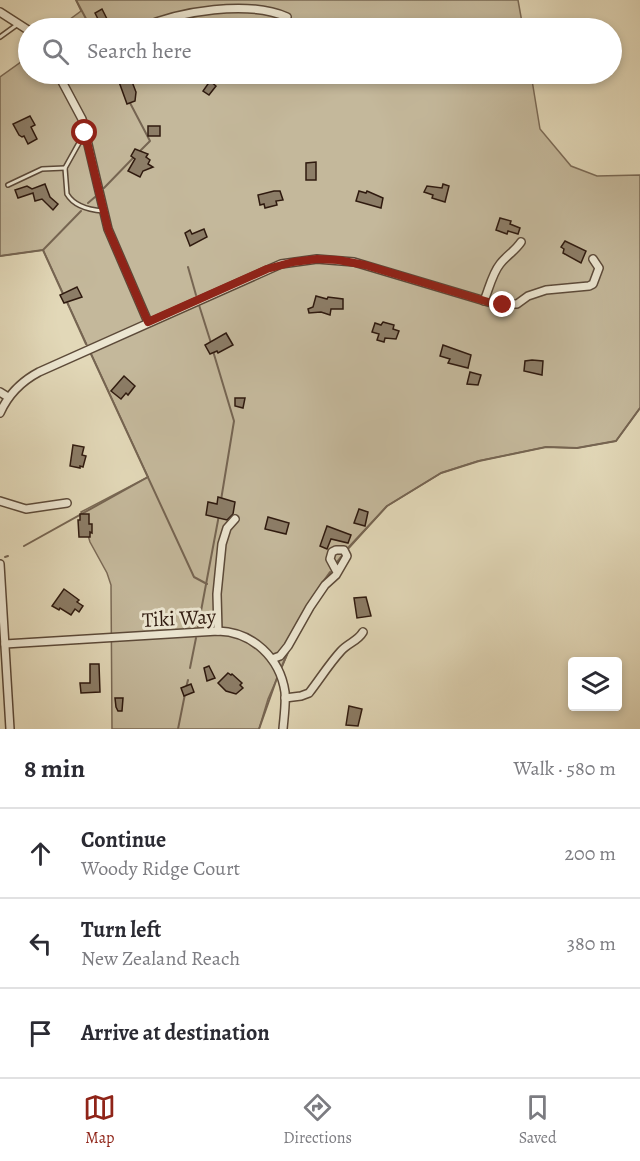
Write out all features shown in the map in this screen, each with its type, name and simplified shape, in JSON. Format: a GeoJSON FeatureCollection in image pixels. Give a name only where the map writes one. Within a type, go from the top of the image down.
{"type":"FeatureCollection","features":[{"type":"Feature","properties":{"kind":"street"},"geometry":{"type":"LineString","coordinates":[[166,18],[189,9],[218,3],[259,4],[274,8],[287,16]]}},
{"type":"Feature","properties":{"kind":"street"},"geometry":{"type":"LineString","coordinates":[[0,12],[18,22]]}},
{"type":"Feature","properties":{"kind":"street"},"geometry":{"type":"LineString","coordinates":[[63,84],[82,119],[111,238],[148,322]]}},
{"type":"Feature","properties":{"kind":"street"},"geometry":{"type":"LineString","coordinates":[[484,301],[496,270],[506,257],[514,253],[521,242]]}},
{"type":"Feature","properties":{"kind":"street"},"geometry":{"type":"LineString","coordinates":[[0,413],[8,397],[31,376],[267,269],[293,262],[317,259],[365,265],[495,304],[517,304],[528,296],[546,290],[572,289],[593,284],[599,268],[592,259]]}},
{"type":"Feature","properties":{"kind":"street"},"geometry":{"type":"LineString","coordinates":[[0,392],[8,397]]}},
{"type":"Feature","properties":{"kind":"street"},"geometry":{"type":"LineString","coordinates":[[0,501],[26,508],[67,503]]}},
{"type":"Feature","properties":{"kind":"street"},"geometry":{"type":"LineString","coordinates":[[218,631],[217,594],[222,544],[227,528],[235,519]]}},
{"type":"Feature","properties":{"kind":"street"},"geometry":{"type":"LineString","coordinates":[[0,564],[5,644],[3,661],[10,729]]}},
{"type":"Feature","properties":{"kind":"street"},"geometry":{"type":"LineString","coordinates":[[272,659],[280,656],[288,646],[320,592],[337,572]]}},
{"type":"Feature","properties":{"kind":"street","name":"Tiki Way"},"geometry":{"type":"LineString","coordinates":[[5,644],[218,631],[245,637],[259,646],[272,659],[281,675],[285,698],[283,729]]}},
{"type":"Feature","properties":{"kind":"street"},"geometry":{"type":"LineString","coordinates":[[285,698],[309,693],[341,651],[359,638],[363,632]]}},
{"type":"Feature","properties":{"kind":"lane"},"geometry":{"type":"LineString","coordinates":[[0,37],[18,24]]}},
{"type":"Feature","properties":{"kind":"lane"},"geometry":{"type":"LineString","coordinates":[[85,133],[65,168],[68,198],[88,209],[104,211]]}},
{"type":"Feature","properties":{"kind":"lane"},"geometry":{"type":"LineString","coordinates":[[8,185],[42,169],[65,168]]}},
{"type":"Feature","properties":{"kind":"shaded area"},"geometry":{"type":"Polygon","coordinates":[[[76,0],[518,0],[521,18],[72,18],[81,11],[76,0]]]}},
{"type":"Feature","properties":{"kind":"shaded area"},"geometry":{"type":"Polygon","coordinates":[[[18,64],[18,84],[533,84],[540,129],[571,166],[597,176],[640,175],[640,408],[616,441],[577,448],[546,447],[478,461],[441,473],[387,506],[341,557],[309,605],[268,699],[259,729],[112,729],[111,585],[90,542],[81,512],[148,477],[43,250],[0,256],[0,77],[18,64]]]}},
{"type":"Feature","properties":{"kind":"building"},"geometry":{"type":"Polygon","coordinates":[[[102,9],[106,18],[98,18],[95,13],[102,9]]]}},
{"type":"Feature","properties":{"kind":"building"},"geometry":{"type":"Polygon","coordinates":[[[120,84],[133,84],[136,92],[135,101],[127,104],[120,84]]]}},
{"type":"Feature","properties":{"kind":"building"},"geometry":{"type":"Polygon","coordinates":[[[208,84],[216,86],[209,95],[203,91],[208,84]]]}},
{"type":"Feature","properties":{"kind":"building"},"geometry":{"type":"Polygon","coordinates":[[[30,116],[35,125],[31,127],[37,139],[28,144],[13,124],[30,116]]]}},
{"type":"Feature","properties":{"kind":"building"},"geometry":{"type":"Polygon","coordinates":[[[148,126],[160,126],[160,136],[148,136],[148,126]]]}},
{"type":"Feature","properties":{"kind":"building"},"geometry":{"type":"Polygon","coordinates":[[[135,149],[148,154],[146,157],[150,160],[148,164],[153,167],[143,171],[140,177],[128,171],[135,159],[131,156],[135,149]]]}},
{"type":"Feature","properties":{"kind":"building"},"geometry":{"type":"Polygon","coordinates":[[[316,162],[316,180],[306,180],[306,163],[316,162]]]}},
{"type":"Feature","properties":{"kind":"building"},"geometry":{"type":"Polygon","coordinates":[[[45,184],[50,197],[58,204],[53,210],[42,199],[35,201],[33,193],[18,198],[15,190],[27,186],[32,189],[45,184]]]}},
{"type":"Feature","properties":{"kind":"building"},"geometry":{"type":"Polygon","coordinates":[[[443,184],[449,186],[445,202],[432,198],[433,195],[424,192],[427,186],[442,188],[443,184]]]}},
{"type":"Feature","properties":{"kind":"building"},"geometry":{"type":"Polygon","coordinates":[[[280,191],[283,200],[276,201],[277,205],[265,208],[264,204],[260,205],[258,195],[280,191]]]}},
{"type":"Feature","properties":{"kind":"building"},"geometry":{"type":"Polygon","coordinates":[[[359,191],[366,193],[367,191],[383,198],[381,208],[356,201],[359,191]]]}},
{"type":"Feature","properties":{"kind":"building"},"geometry":{"type":"Polygon","coordinates":[[[500,218],[511,221],[510,224],[520,228],[518,234],[508,231],[507,234],[496,230],[500,218]]]}},
{"type":"Feature","properties":{"kind":"building"},"geometry":{"type":"Polygon","coordinates":[[[204,229],[207,237],[190,246],[185,233],[190,230],[192,234],[204,229]]]}},
{"type":"Feature","properties":{"kind":"building"},"geometry":{"type":"Polygon","coordinates":[[[565,241],[586,251],[581,263],[563,253],[564,249],[561,247],[565,241]]]}},
{"type":"Feature","properties":{"kind":"building"},"geometry":{"type":"Polygon","coordinates":[[[77,287],[82,297],[64,303],[60,295],[77,287]]]}},
{"type":"Feature","properties":{"kind":"building"},"geometry":{"type":"Polygon","coordinates":[[[316,296],[343,299],[343,309],[331,309],[330,315],[321,312],[309,313],[308,309],[313,307],[316,296]]]}},
{"type":"Feature","properties":{"kind":"building"},"geometry":{"type":"Polygon","coordinates":[[[383,322],[394,325],[393,329],[399,331],[396,339],[385,338],[384,342],[377,340],[379,334],[372,332],[375,323],[381,325],[383,322]]]}},
{"type":"Feature","properties":{"kind":"building"},"geometry":{"type":"Polygon","coordinates":[[[226,333],[233,345],[218,353],[217,351],[210,354],[205,345],[226,333]]]}},
{"type":"Feature","properties":{"kind":"building"},"geometry":{"type":"Polygon","coordinates":[[[443,345],[471,355],[468,368],[448,363],[450,359],[440,356],[443,345]]]}},
{"type":"Feature","properties":{"kind":"building"},"geometry":{"type":"Polygon","coordinates":[[[525,361],[543,361],[542,375],[524,371],[525,361]]]}},
{"type":"Feature","properties":{"kind":"building"},"geometry":{"type":"Polygon","coordinates":[[[470,372],[481,375],[478,385],[467,384],[470,372]]]}},
{"type":"Feature","properties":{"kind":"building"},"geometry":{"type":"Polygon","coordinates":[[[124,376],[135,386],[128,395],[126,393],[121,399],[111,391],[124,376]]]}},
{"type":"Feature","properties":{"kind":"building"},"geometry":{"type":"Polygon","coordinates":[[[235,398],[245,398],[243,408],[235,406],[235,398]]]}},
{"type":"Feature","properties":{"kind":"building"},"geometry":{"type":"Polygon","coordinates":[[[73,445],[84,447],[82,455],[86,456],[83,467],[70,466],[73,445]]]}},
{"type":"Feature","properties":{"kind":"building"},"geometry":{"type":"Polygon","coordinates":[[[218,497],[235,502],[233,514],[227,520],[206,515],[208,502],[217,504],[218,497]]]}},
{"type":"Feature","properties":{"kind":"building"},"geometry":{"type":"Polygon","coordinates":[[[359,509],[368,512],[365,526],[354,523],[359,509]]]}},
{"type":"Feature","properties":{"kind":"building"},"geometry":{"type":"Polygon","coordinates":[[[80,514],[89,514],[89,524],[92,524],[90,537],[79,537],[80,514]]]}},
{"type":"Feature","properties":{"kind":"building"},"geometry":{"type":"Polygon","coordinates":[[[268,517],[289,523],[286,534],[265,529],[268,517]]]}},
{"type":"Feature","properties":{"kind":"building"},"geometry":{"type":"Polygon","coordinates":[[[327,526],[351,535],[348,543],[331,539],[327,549],[320,546],[327,526]]]}},
{"type":"Feature","properties":{"kind":"building"},"geometry":{"type":"Polygon","coordinates":[[[64,589],[79,600],[77,602],[83,606],[79,612],[75,609],[71,615],[52,606],[64,589]]]}},
{"type":"Feature","properties":{"kind":"building"},"geometry":{"type":"Polygon","coordinates":[[[366,597],[371,616],[357,618],[354,598],[366,597]]]}},
{"type":"Feature","properties":{"kind":"building"},"geometry":{"type":"Polygon","coordinates":[[[90,664],[99,664],[100,692],[81,693],[80,683],[90,683],[90,664]]]}},
{"type":"Feature","properties":{"kind":"building"},"geometry":{"type":"Polygon","coordinates":[[[209,666],[215,678],[207,681],[204,668],[209,666]]]}},
{"type":"Feature","properties":{"kind":"building"},"geometry":{"type":"Polygon","coordinates":[[[228,673],[242,683],[240,685],[243,688],[236,694],[226,691],[218,683],[228,673]]]}},
{"type":"Feature","properties":{"kind":"building"},"geometry":{"type":"Polygon","coordinates":[[[191,684],[194,692],[184,696],[181,688],[191,684]]]}},
{"type":"Feature","properties":{"kind":"building"},"geometry":{"type":"Polygon","coordinates":[[[115,698],[123,698],[122,711],[118,711],[115,698]]]}},
{"type":"Feature","properties":{"kind":"building"},"geometry":{"type":"Polygon","coordinates":[[[349,706],[362,709],[358,726],[346,725],[349,706]]]}},
{"type":"Feature","properties":{"kind":"waterway"},"geometry":{"type":"LineString","coordinates":[[76,0],[86,18]]}},
{"type":"Feature","properties":{"kind":"waterway"},"geometry":{"type":"LineString","coordinates":[[129,101],[150,141],[139,152]]}},
{"type":"Feature","properties":{"kind":"waterway"},"geometry":{"type":"LineString","coordinates":[[104,188],[135,156]]}},
{"type":"Feature","properties":{"kind":"waterway"},"geometry":{"type":"LineString","coordinates":[[88,203],[95,197]]}},
{"type":"Feature","properties":{"kind":"waterway"},"geometry":{"type":"LineString","coordinates":[[0,256],[43,250],[81,211]]}},
{"type":"Feature","properties":{"kind":"waterway"},"geometry":{"type":"LineString","coordinates":[[43,250],[63,294]]}},
{"type":"Feature","properties":{"kind":"waterway"},"geometry":{"type":"LineString","coordinates":[[188,267],[196,295]]}},
{"type":"Feature","properties":{"kind":"waterway"},"geometry":{"type":"LineString","coordinates":[[67,302],[86,344]]}},
{"type":"Feature","properties":{"kind":"waterway"},"geometry":{"type":"LineString","coordinates":[[199,305],[211,343]]}},
{"type":"Feature","properties":{"kind":"waterway"},"geometry":{"type":"LineString","coordinates":[[213,351],[234,421],[221,500]]}},
{"type":"Feature","properties":{"kind":"waterway"},"geometry":{"type":"LineString","coordinates":[[91,354],[194,577],[207,584]]}},
{"type":"Feature","properties":{"kind":"waterway"},"geometry":{"type":"LineString","coordinates":[[349,547],[387,506],[441,473],[479,461],[546,447],[577,448],[616,441],[640,408]]}},
{"type":"Feature","properties":{"kind":"waterway"},"geometry":{"type":"LineString","coordinates":[[24,546],[148,477]]}},
{"type":"Feature","properties":{"kind":"waterway"},"geometry":{"type":"LineString","coordinates":[[198,627],[219,515]]}},
{"type":"Feature","properties":{"kind":"waterway"},"geometry":{"type":"LineString","coordinates":[[337,562],[342,556]]}},
{"type":"Feature","properties":{"kind":"waterway"},"geometry":{"type":"LineString","coordinates":[[318,589],[330,572]]}},
{"type":"Feature","properties":{"kind":"waterway"},"geometry":{"type":"LineString","coordinates":[[190,668],[196,638]]}},
{"type":"Feature","properties":{"kind":"waterway"},"geometry":{"type":"LineString","coordinates":[[282,666],[289,649]]}},
{"type":"Feature","properties":{"kind":"waterway"},"geometry":{"type":"LineString","coordinates":[[259,729],[277,678]]}},
{"type":"Feature","properties":{"kind":"waterway"},"geometry":{"type":"LineString","coordinates":[[186,688],[188,680]]}},
{"type":"Feature","properties":{"kind":"waterway"},"geometry":{"type":"LineString","coordinates":[[178,729],[185,694]]}},
{"type":"Feature","properties":{"kind":"route"},"geometry":{"type":"LineString","coordinates":[[85,133],[108,229],[148,322],[280,264],[317,259],[354,262],[503,305]]}}]}
